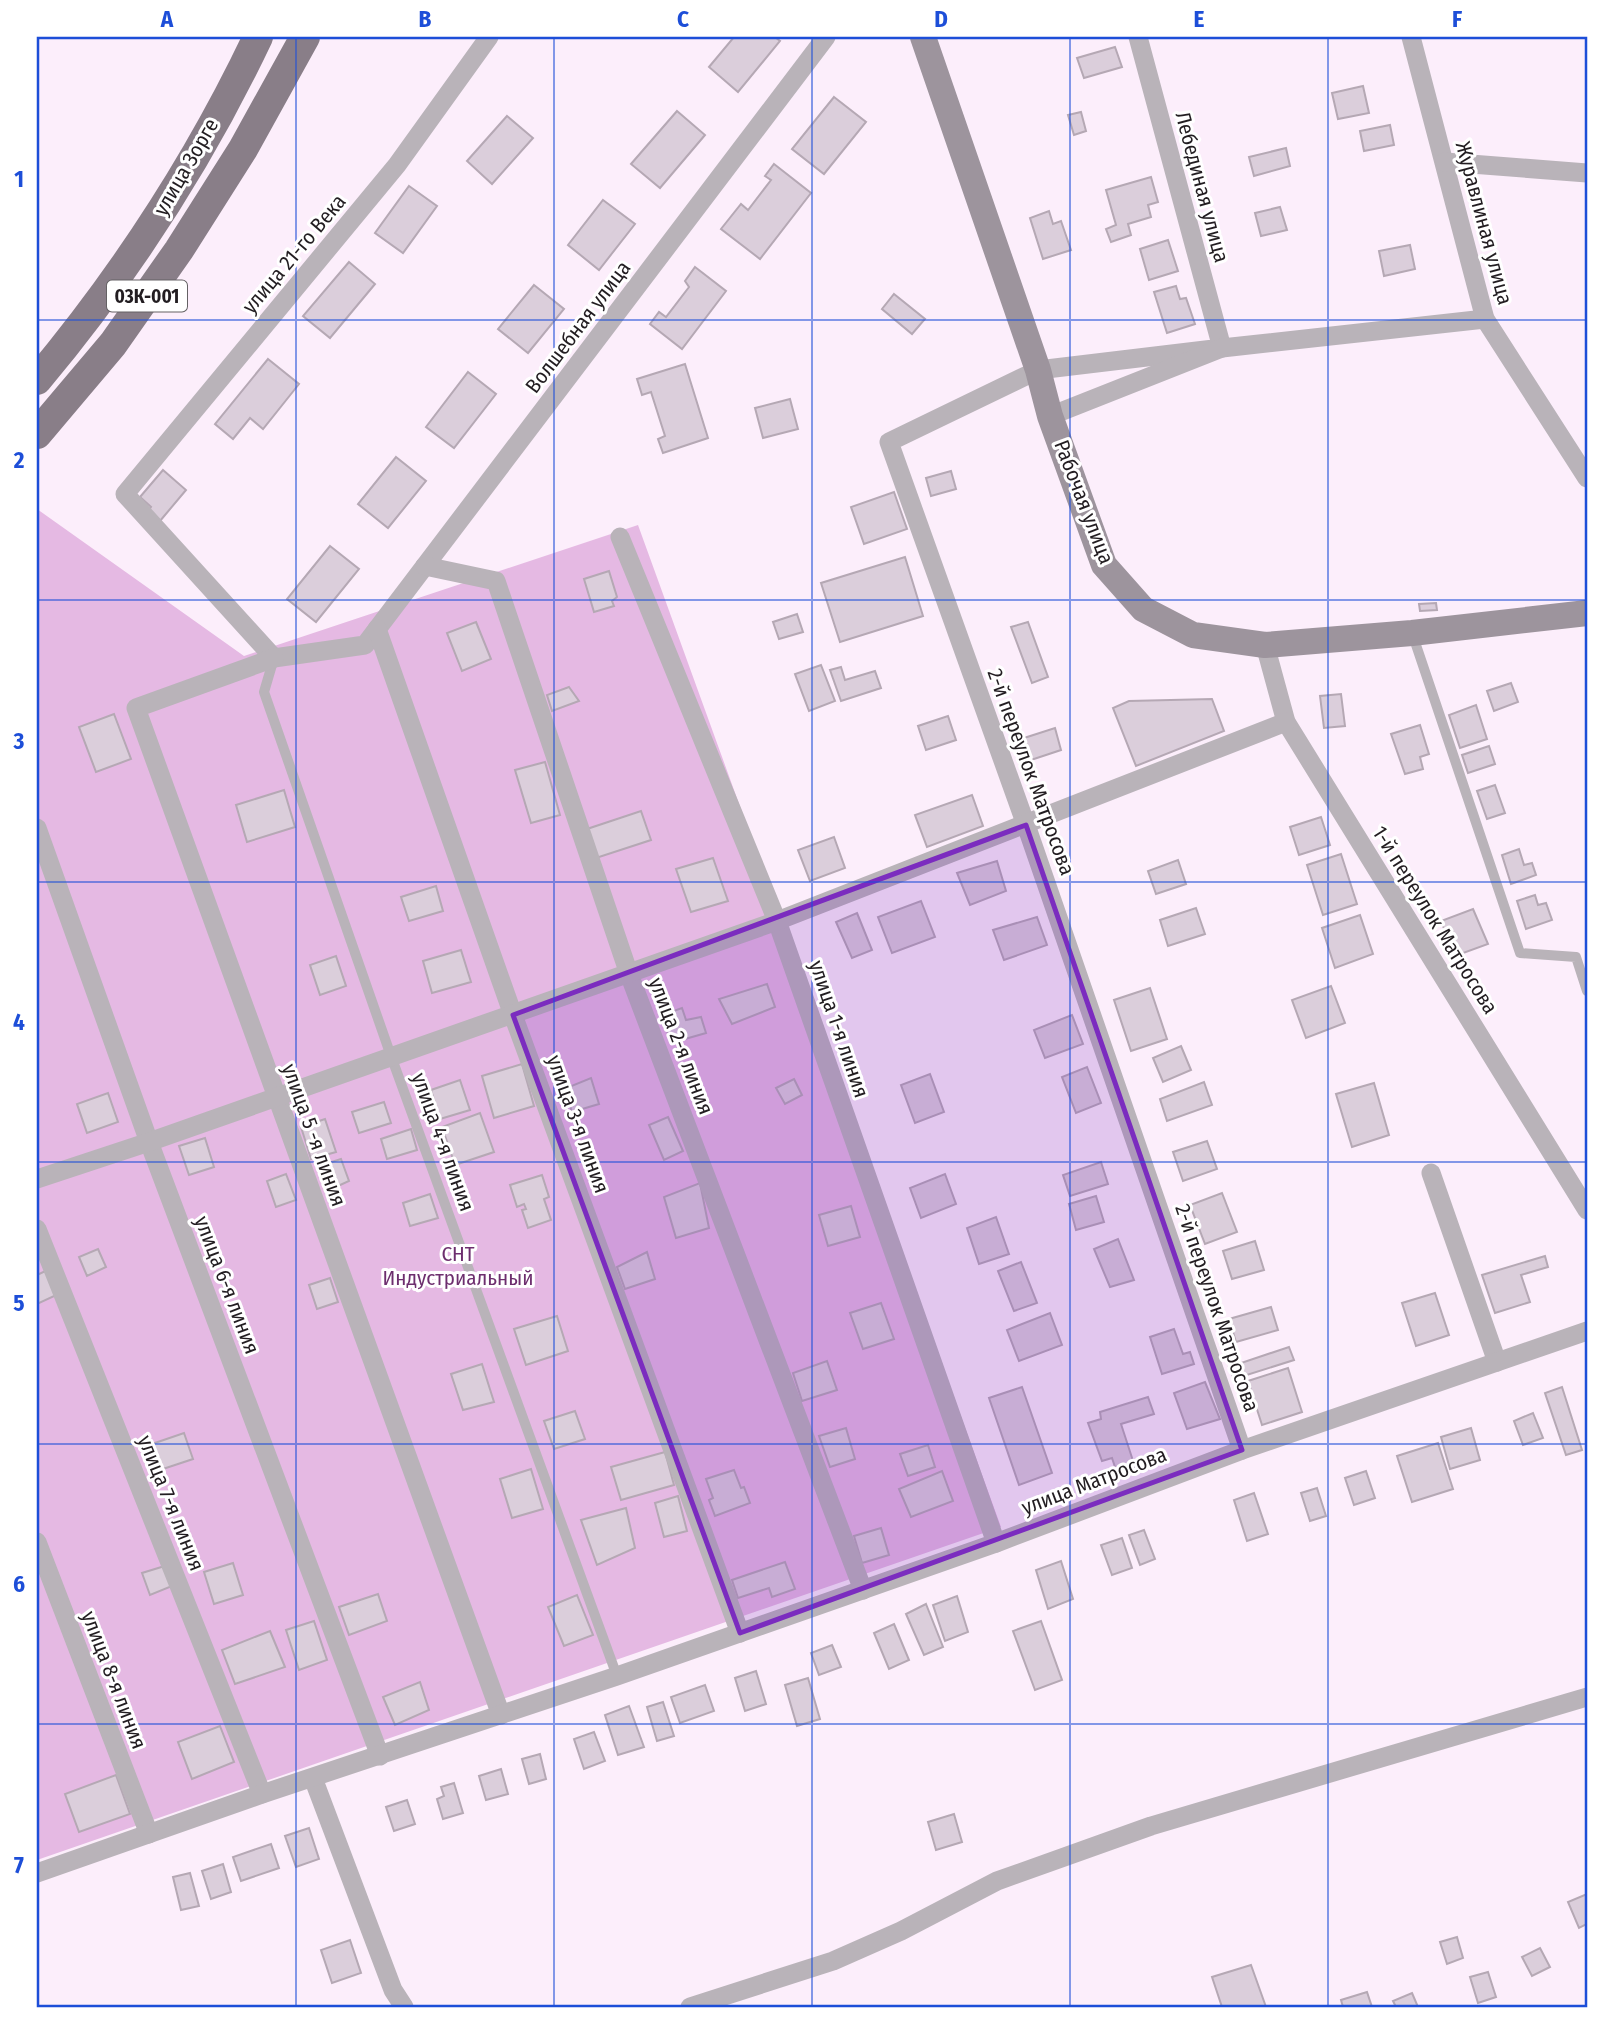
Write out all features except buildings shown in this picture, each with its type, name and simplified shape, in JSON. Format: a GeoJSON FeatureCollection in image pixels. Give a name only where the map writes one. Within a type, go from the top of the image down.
{"type":"FeatureCollection","features":[{"type":"Feature","properties":{"kind":"main road","name":"улица Зорге"},"geometry":{"type":"LineString","coordinates":[[37,380],[106,292],[155,221],[258,37]]}},
{"type":"Feature","properties":{"kind":"main road","name":"улица Зорге"},"geometry":{"type":"LineString","coordinates":[[37,434],[113,344],[179,250],[243,149],[305,37]]}},
{"type":"Feature","properties":{"kind":"main road","name":"Рабочая улица"},"geometry":{"type":"LineString","coordinates":[[923,37],[1038,370],[1050,416],[1104,565],[1143,609],[1193,635],[1265,645],[1412,633],[1587,613]]}},
{"type":"Feature","properties":{"kind":"street","name":"улица 21-го Века"},"geometry":{"type":"LineString","coordinates":[[274,658],[125,494],[397,165],[489,37]]}},
{"type":"Feature","properties":{"kind":"street","name":"Волшебная улица"},"geometry":{"type":"LineString","coordinates":[[371,637],[826,37]]}},
{"type":"Feature","properties":{"kind":"street","name":"Лебединая улица"},"geometry":{"type":"LineString","coordinates":[[1138,37],[1222,348]]}},
{"type":"Feature","properties":{"kind":"street","name":"Журавлиная улица"},"geometry":{"type":"LineString","coordinates":[[1411,37],[1485,319],[1587,478]]}},
{"type":"Feature","properties":{"kind":"street"},"geometry":{"type":"LineString","coordinates":[[1445,163],[1587,173]]}},
{"type":"Feature","properties":{"kind":"street"},"geometry":{"type":"LineString","coordinates":[[1050,416],[1222,348],[1485,319]]}},
{"type":"Feature","properties":{"kind":"street","name":"2-й переулок Матросова"},"geometry":{"type":"LineString","coordinates":[[1222,348],[1038,370],[888,442],[1026,825],[1242,1450]]}},
{"type":"Feature","properties":{"kind":"street","name":"улица 1-я линия"},"geometry":{"type":"LineString","coordinates":[[620,537],[777,921],[996,1542]]}},
{"type":"Feature","properties":{"kind":"street","name":"улица 2-я линия"},"geometry":{"type":"LineString","coordinates":[[425,566],[496,581],[629,974],[863,1590]]}},
{"type":"Feature","properties":{"kind":"street"},"geometry":{"type":"LineString","coordinates":[[274,658],[371,637]]}},
{"type":"Feature","properties":{"kind":"street","name":"улица 3-я линия"},"geometry":{"type":"LineString","coordinates":[[371,637],[740,1633]]}},
{"type":"Feature","properties":{"kind":"street","name":"1-й переулок Матросова"},"geometry":{"type":"LineString","coordinates":[[1265,645],[1286,722],[1587,1210]]}},
{"type":"Feature","properties":{"kind":"street","name":"улица 5 -я линия"},"geometry":{"type":"LineString","coordinates":[[274,658],[136,708],[501,1715]]}},
{"type":"Feature","properties":{"kind":"street"},"geometry":{"type":"LineString","coordinates":[[37,1179],[777,921],[1286,722]]}},
{"type":"Feature","properties":{"kind":"street","name":"улица 6-я линия"},"geometry":{"type":"LineString","coordinates":[[37,828],[149,1142],[380,1756]]}},
{"type":"Feature","properties":{"kind":"street"},"geometry":{"type":"LineString","coordinates":[[1431,1173],[1497,1362]]}},
{"type":"Feature","properties":{"kind":"street","name":"улица 7-я линия"},"geometry":{"type":"LineString","coordinates":[[37,1229],[262,1794]]}},
{"type":"Feature","properties":{"kind":"street","name":"улица Матросова"},"geometry":{"type":"LineString","coordinates":[[37,1872],[617,1676],[996,1542],[1242,1450],[1587,1331]]}},
{"type":"Feature","properties":{"kind":"street","name":"улица 8-я линия"},"geometry":{"type":"LineString","coordinates":[[37,1542],[149,1834]]}},
{"type":"Feature","properties":{"kind":"street"},"geometry":{"type":"LineString","coordinates":[[690,2007],[834,1961],[901,1931],[997,1881],[1125,1835],[1587,1698]]}},
{"type":"Feature","properties":{"kind":"street"},"geometry":{"type":"LineString","coordinates":[[313,1778],[393,1990],[404,2007]]}},
{"type":"Feature","properties":{"kind":"lane"},"geometry":{"type":"LineString","coordinates":[[1412,633],[1520,953],[1576,957],[1587,991]]}},
{"type":"Feature","properties":{"kind":"lane","name":"улица 4-я линия"},"geometry":{"type":"LineString","coordinates":[[274,658],[264,692],[391,1056],[617,1676]]}},
{"type":"Feature","properties":{"kind":"highlighted area"},"geometry":{"type":"Polygon","coordinates":[[[1026,825],[1242,1450],[740,1633],[513,1015],[1026,825]]]}},
{"type":"Feature","properties":{"kind":"green space","name":"СНТ Индустриальный"},"geometry":{"type":"Polygon","coordinates":[[[37,509],[244,656],[638,525],[1001,1527],[37,1860],[37,509]]]}}]}
